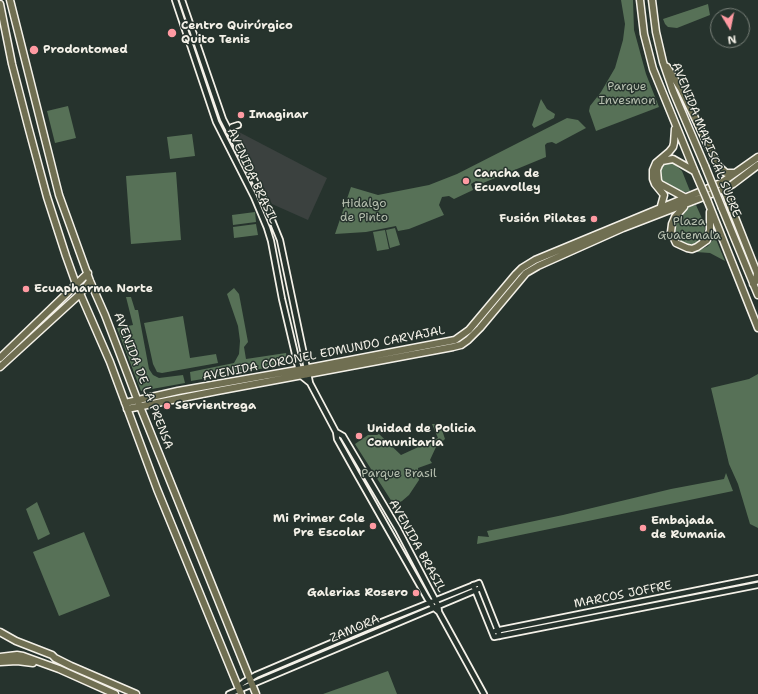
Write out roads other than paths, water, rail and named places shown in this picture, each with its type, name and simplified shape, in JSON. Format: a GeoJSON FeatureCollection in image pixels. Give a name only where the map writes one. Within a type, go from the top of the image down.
{"type":"FeatureCollection","features":[{"type":"Feature","properties":{"kind":"main road","name":"AVENIDA DE LA PRENSA"},"geometry":{"type":"LineString","coordinates":[[10,0],[59,195],[90,281],[105,315],[137,399],[256,694]]}},
{"type":"Feature","properties":{"kind":"main road","name":"AVENIDA MARISCAL SUCRE"},"geometry":{"type":"LineString","coordinates":[[640,0],[644,34],[658,82],[758,328]]}},
{"type":"Feature","properties":{"kind":"main road","name":"AVENIDA MARISCAL SUCRE"},"geometry":{"type":"LineString","coordinates":[[652,0],[656,32],[663,62],[673,91],[722,208],[756,282]]}},
{"type":"Feature","properties":{"kind":"main road","name":"AVENIDA DE LA PRENSA"},"geometry":{"type":"LineString","coordinates":[[0,4],[10,54]]}},
{"type":"Feature","properties":{"kind":"main road","name":"AVENIDA DE LA PRENSA"},"geometry":{"type":"LineString","coordinates":[[0,15],[47,197],[76,284],[110,362],[157,489],[240,690]]}},
{"type":"Feature","properties":{"kind":"main road"},"geometry":{"type":"LineString","coordinates":[[663,62],[681,90],[718,166],[726,173],[736,173]]}},
{"type":"Feature","properties":{"kind":"main road"},"geometry":{"type":"LineString","coordinates":[[661,206],[664,195],[654,184],[653,170],[656,163],[673,147],[675,141],[675,125]]}},
{"type":"Feature","properties":{"kind":"main road","name":"AVENIDA CORONEL EDMUNDO CARVAJAL"},"geometry":{"type":"LineString","coordinates":[[307,371],[453,348],[461,345],[480,328],[526,273],[686,201],[721,183],[758,157]]}},
{"type":"Feature","properties":{"kind":"main road"},"geometry":{"type":"LineString","coordinates":[[694,171],[673,159],[662,161],[656,170],[660,184],[686,201],[674,217],[671,228],[674,240],[687,248],[697,248],[707,240],[710,230],[710,209]]}},
{"type":"Feature","properties":{"kind":"main road","name":"AVENIDA CORONEL EDMUNDO CARVAJAL"},"geometry":{"type":"LineString","coordinates":[[127,409],[455,340],[469,330],[522,268],[535,260],[661,206],[686,201],[724,189],[758,166]]}},
{"type":"Feature","properties":{"kind":"main road","name":"AVENIDA MARISCAL SUCRE"},"geometry":{"type":"LineString","coordinates":[[721,183],[757,273],[756,282],[758,296]]}},
{"type":"Feature","properties":{"kind":"main road"},"geometry":{"type":"LineString","coordinates":[[730,204],[728,195],[733,184]]}},
{"type":"Feature","properties":{"kind":"main road"},"geometry":{"type":"LineString","coordinates":[[0,358],[88,273]]}},
{"type":"Feature","properties":{"kind":"main road"},"geometry":{"type":"LineString","coordinates":[[0,367],[80,294],[90,281]]}},
{"type":"Feature","properties":{"kind":"main road","name":"AVENIDA CORONEL EDMUNDO CARVAJAL"},"geometry":{"type":"LineString","coordinates":[[125,402],[300,373]]}},
{"type":"Feature","properties":{"kind":"main road"},"geometry":{"type":"LineString","coordinates":[[0,632],[16,641],[52,655],[55,658],[136,694]]}},
{"type":"Feature","properties":{"kind":"main road"},"geometry":{"type":"LineString","coordinates":[[1,656],[23,656],[115,694]]}},
{"type":"Feature","properties":{"kind":"main road"},"geometry":{"type":"LineString","coordinates":[[0,662],[27,662],[69,674]]}},
{"type":"Feature","properties":{"kind":"street","name":"AVENIDA BRASIL"},"geometry":{"type":"LineString","coordinates":[[175,0],[216,122],[254,197],[270,236],[282,299],[300,373],[310,383]]}},
{"type":"Feature","properties":{"kind":"street","name":"AVENIDA BRASIL"},"geometry":{"type":"LineString","coordinates":[[182,0],[223,119],[261,193],[280,240],[310,383],[336,432],[337,439],[356,473],[439,612],[484,694]]}},
{"type":"Feature","properties":{"kind":"street"},"geometry":{"type":"LineString","coordinates":[[230,133],[232,127],[238,125]]}},
{"type":"Feature","properties":{"kind":"street","name":"AVENIDA BRASIL"},"geometry":{"type":"LineString","coordinates":[[336,432],[343,436],[398,529],[434,604]]}},
{"type":"Feature","properties":{"kind":"street","name":"MARCOS JOFFRE"},"geometry":{"type":"LineString","coordinates":[[758,578],[492,631],[494,637],[500,636],[758,584]]}},
{"type":"Feature","properties":{"kind":"street","name":"ZAMORA"},"geometry":{"type":"LineString","coordinates":[[229,694],[240,690],[250,681],[480,585],[498,630]]}},
{"type":"Feature","properties":{"kind":"street"},"geometry":{"type":"LineString","coordinates":[[473,588],[492,631]]}},
{"type":"Feature","properties":{"kind":"street"},"geometry":{"type":"LineString","coordinates":[[498,630],[500,636]]}},
{"type":"Feature","properties":{"kind":"place","name":"Centro Quirúrgico Quito Tenis"},"geometry":{"type":"Point","coordinates":[172,33]}},
{"type":"Feature","properties":{"kind":"place","name":"Prodontomed"},"geometry":{"type":"Point","coordinates":[34,50]}},
{"type":"Feature","properties":{"kind":"place","name":"Imaginar"},"geometry":{"type":"Point","coordinates":[241,115]}},
{"type":"Feature","properties":{"kind":"place","name":"Cancha de Ecuavolley"},"geometry":{"type":"Point","coordinates":[466,181]}},
{"type":"Feature","properties":{"kind":"place","name":"Fusión Pilates"},"geometry":{"type":"Point","coordinates":[594,219]}},
{"type":"Feature","properties":{"kind":"place","name":"Ecuapharma Norte"},"geometry":{"type":"Point","coordinates":[26,289]}},
{"type":"Feature","properties":{"kind":"place","name":"Servientrega"},"geometry":{"type":"Point","coordinates":[167,406]}},
{"type":"Feature","properties":{"kind":"place","name":"Unidad de Policia Comunitaria"},"geometry":{"type":"Point","coordinates":[359,436]}},
{"type":"Feature","properties":{"kind":"place","name":"Mi Primer Cole Pre Escolar"},"geometry":{"type":"Point","coordinates":[373,526]}},
{"type":"Feature","properties":{"kind":"place","name":"Embajada de Rumania"},"geometry":{"type":"Point","coordinates":[643,528]}},
{"type":"Feature","properties":{"kind":"place","name":"Galerias Rosero"},"geometry":{"type":"Point","coordinates":[416,593]}},
{"type":"Feature","properties":{"kind":"park label","name":"Parque Invesmon"},"geometry":{"type":"Point","coordinates":[627,94]}},
{"type":"Feature","properties":{"kind":"park label","name":"Hidalgo de Pinto"},"geometry":{"type":"Point","coordinates":[364,211]}},
{"type":"Feature","properties":{"kind":"park label","name":"Plaza Guatemala"},"geometry":{"type":"Point","coordinates":[689,229]}},
{"type":"Feature","properties":{"kind":"park label","name":"Parque Brasil"},"geometry":{"type":"Point","coordinates":[399,474]}}]}
